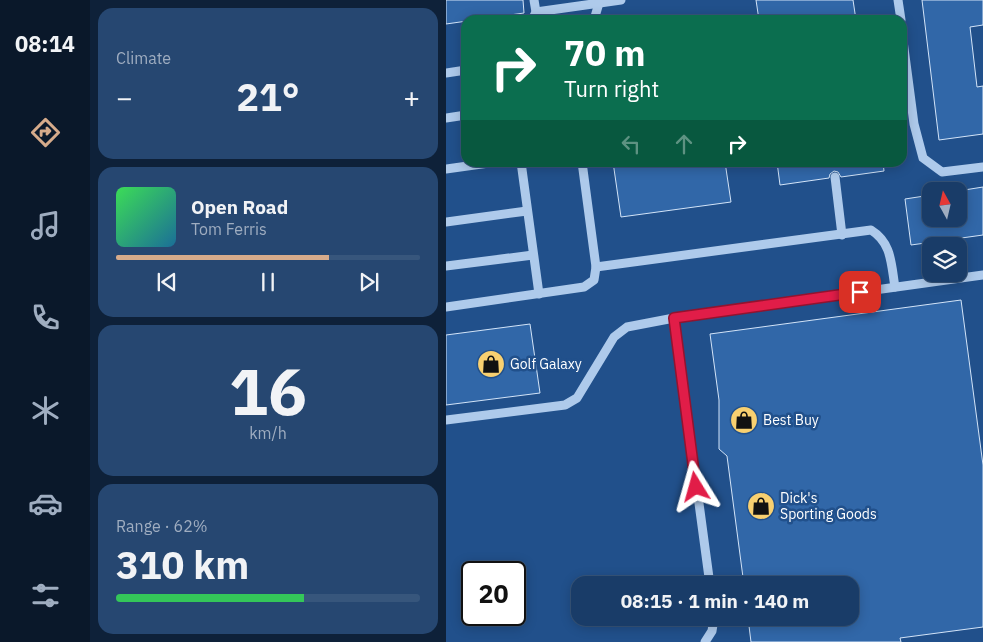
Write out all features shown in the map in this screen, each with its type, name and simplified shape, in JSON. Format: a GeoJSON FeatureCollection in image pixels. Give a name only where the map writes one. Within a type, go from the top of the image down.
{"type":"FeatureCollection","features":[{"type":"Feature","properties":{"kind":"lane"},"geometry":{"type":"LineString","coordinates":[[534,0],[534,15]]}},
{"type":"Feature","properties":{"kind":"lane"},"geometry":{"type":"LineString","coordinates":[[539,15],[621,0]]}},
{"type":"Feature","properties":{"kind":"lane"},"geometry":{"type":"LineString","coordinates":[[898,0],[900,15]]}},
{"type":"Feature","properties":{"kind":"lane"},"geometry":{"type":"LineString","coordinates":[[595,15],[599,3]]}},
{"type":"Feature","properties":{"kind":"lane"},"geometry":{"type":"LineString","coordinates":[[446,72],[461,70]]}},
{"type":"Feature","properties":{"kind":"lane"},"geometry":{"type":"LineString","coordinates":[[907,71],[914,124],[923,158],[942,172],[983,167]]}},
{"type":"Feature","properties":{"kind":"lane"},"geometry":{"type":"LineString","coordinates":[[446,118],[461,116]]}},
{"type":"Feature","properties":{"kind":"lane"},"geometry":{"type":"LineString","coordinates":[[446,169],[461,167]]}},
{"type":"Feature","properties":{"kind":"lane"},"geometry":{"type":"LineString","coordinates":[[522,167],[539,294]]}},
{"type":"Feature","properties":{"kind":"lane"},"geometry":{"type":"LineString","coordinates":[[446,307],[584,286],[594,280],[596,267],[583,167]]}},
{"type":"Feature","properties":{"kind":"lane"},"geometry":{"type":"LineString","coordinates":[[835,178],[842,234]]}},
{"type":"Feature","properties":{"kind":"lane"},"geometry":{"type":"LineString","coordinates":[[446,222],[527,211]]}},
{"type":"Feature","properties":{"kind":"lane"},"geometry":{"type":"LineString","coordinates":[[596,267],[871,230],[881,236],[888,246],[895,287]]}},
{"type":"Feature","properties":{"kind":"lane"},"geometry":{"type":"LineString","coordinates":[[446,266],[533,255]]}},
{"type":"Feature","properties":{"kind":"lane"},"geometry":{"type":"LineString","coordinates":[[446,420],[565,405],[577,398],[614,337],[627,327],[674,318],[983,275]]}},
{"type":"Feature","properties":{"kind":"lane"},"geometry":{"type":"LineString","coordinates":[[674,318],[709,576]]}},
{"type":"Feature","properties":{"kind":"lane"},"geometry":{"type":"LineString","coordinates":[[705,642],[713,626]]}},
{"type":"Feature","properties":{"kind":"building"},"geometry":{"type":"Polygon","coordinates":[[[446,0],[523,0],[524,13],[510,15],[461,15],[461,22],[446,24],[446,0]]]}},
{"type":"Feature","properties":{"kind":"building"},"geometry":{"type":"Polygon","coordinates":[[[756,0],[853,0],[855,15],[758,15],[756,0]]]}},
{"type":"Feature","properties":{"kind":"building"},"geometry":{"type":"Polygon","coordinates":[[[922,0],[983,0],[983,25],[970,27],[977,87],[983,86],[983,134],[939,140],[922,0]]]}},
{"type":"Feature","properties":{"kind":"building"},"geometry":{"type":"Polygon","coordinates":[[[614,167],[726,167],[731,202],[621,217],[614,167]]]}},
{"type":"Feature","properties":{"kind":"building"},"geometry":{"type":"Polygon","coordinates":[[[778,167],[884,167],[884,171],[841,177],[838,172],[834,171],[830,174],[829,178],[780,185],[778,167]]]}},
{"type":"Feature","properties":{"kind":"building"},"geometry":{"type":"Polygon","coordinates":[[[983,187],[983,235],[967,237],[922,237],[922,243],[911,245],[905,199],[922,196],[922,228],[967,228],[967,190],[983,187]]]}},
{"type":"Feature","properties":{"kind":"building"},"geometry":{"type":"Polygon","coordinates":[[[961,300],[983,465],[983,627],[900,638],[901,642],[751,642],[749,626],[859,626],[859,576],[743,576],[727,456],[719,449],[719,400],[710,334],[961,300]]]}},
{"type":"Feature","properties":{"kind":"building","name":"Golf Galaxy"},"geometry":{"type":"Polygon","coordinates":[[[530,324],[540,393],[446,405],[446,335],[530,324]]]}},
{"type":"Feature","properties":{"kind":"place","name":"Golf Galaxy"},"geometry":{"type":"Point","coordinates":[491,364]}},
{"type":"Feature","properties":{"kind":"place","name":"Best Buy"},"geometry":{"type":"Point","coordinates":[744,420]}},
{"type":"Feature","properties":{"kind":"place","name":"Dick's Sporting Goods"},"geometry":{"type":"Point","coordinates":[761,506]}},
{"type":"Feature","properties":{"kind":"route"},"geometry":{"type":"LineString","coordinates":[[696,487],[674,318],[860,292]]}}]}
